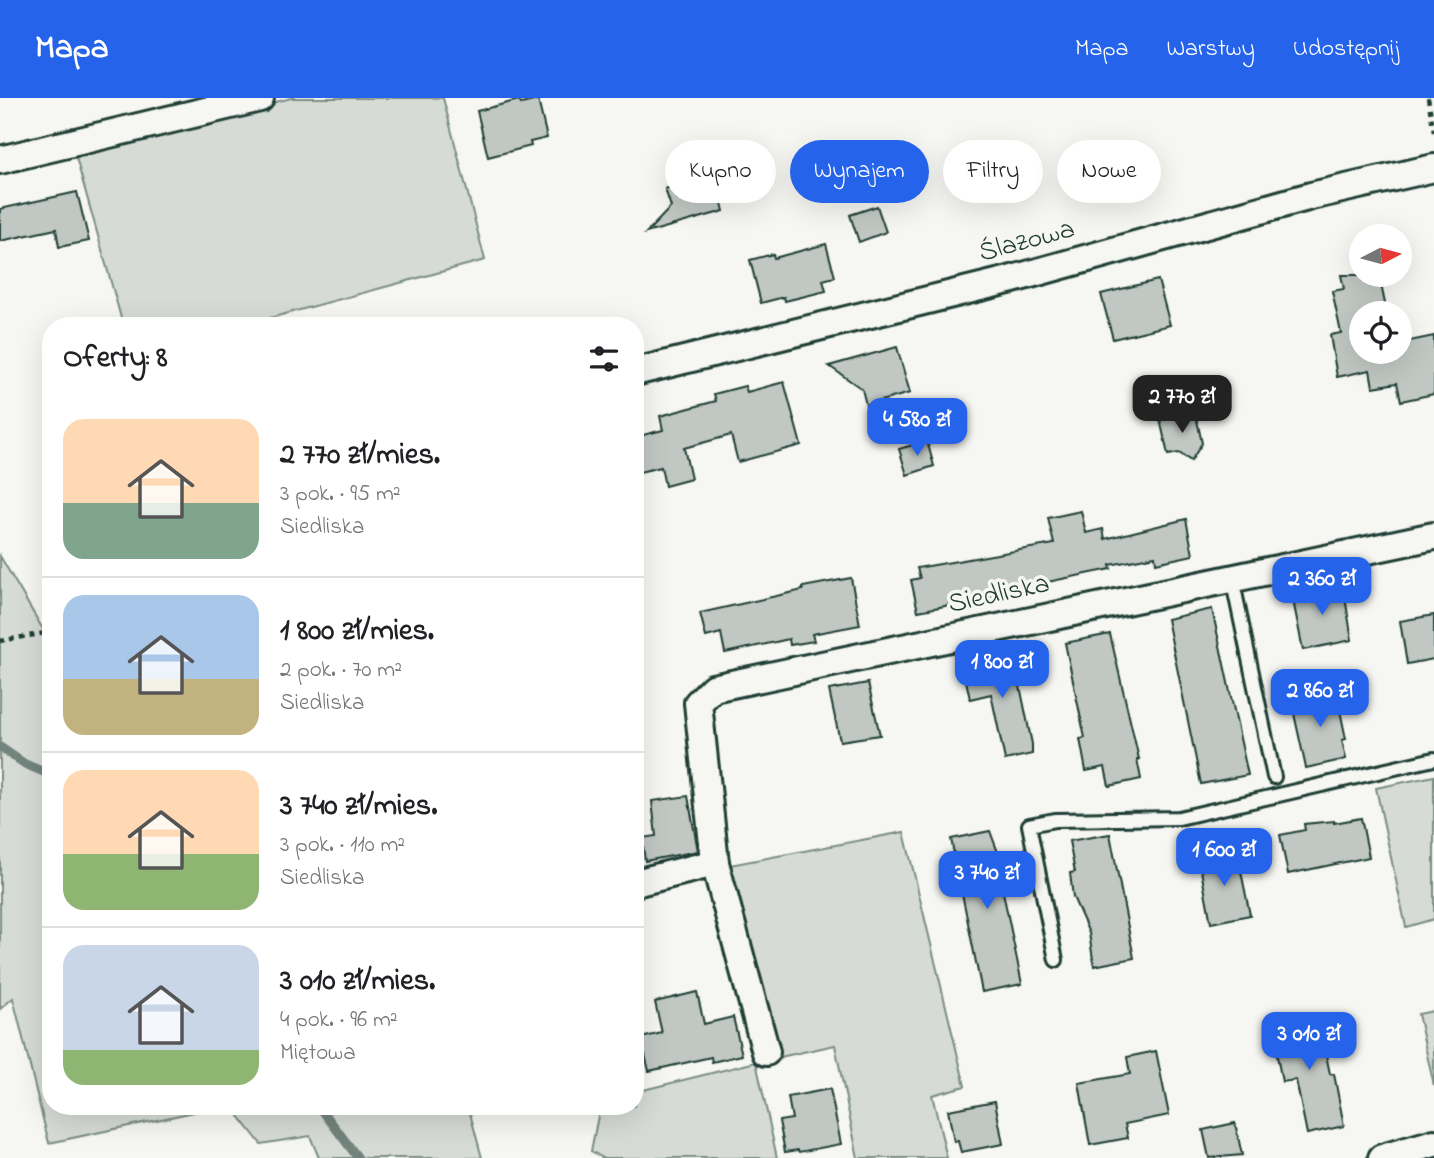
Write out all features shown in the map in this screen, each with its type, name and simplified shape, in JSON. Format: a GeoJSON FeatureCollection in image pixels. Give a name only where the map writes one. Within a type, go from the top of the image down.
{"type":"FeatureCollection","features":[{"type":"Feature","properties":{"kind":"street"},"geometry":{"type":"LineString","coordinates":[[0,160],[260,98]]}},
{"type":"Feature","properties":{"kind":"street","name":"Ślazowa"},"geometry":{"type":"LineString","coordinates":[[644,370],[1009,280],[1311,196],[1434,168]]}},
{"type":"Feature","properties":{"kind":"street","name":"Siedliska"},"geometry":{"type":"LineString","coordinates":[[766,1052],[715,863],[698,703],[713,688],[1434,536]]}},
{"type":"Feature","properties":{"kind":"street"},"geometry":{"type":"LineString","coordinates":[[644,881],[715,863]]}},
{"type":"Feature","properties":{"kind":"street"},"geometry":{"type":"LineString","coordinates":[[1382,1158],[1434,1143]]}},
{"type":"Feature","properties":{"kind":"lane"},"geometry":{"type":"LineString","coordinates":[[1232,578],[1274,777]]}},
{"type":"Feature","properties":{"kind":"lane"},"geometry":{"type":"LineString","coordinates":[[1056,960],[1029,825],[1055,820],[1179,818],[1434,759]]}},
{"type":"Feature","properties":{"kind":"path"},"geometry":{"type":"LineString","coordinates":[[1428,98],[1434,132]]}},
{"type":"Feature","properties":{"kind":"path"},"geometry":{"type":"LineString","coordinates":[[0,641],[42,634]]}},
{"type":"Feature","properties":{"kind":"shaded area"},"geometry":{"type":"Polygon","coordinates":[[[291,98],[443,98],[485,260],[274,317],[121,317],[75,154],[291,98]]]}},
{"type":"Feature","properties":{"kind":"shaded area"},"geometry":{"type":"Polygon","coordinates":[[[0,556],[42,628],[42,1115],[13,998],[0,1009],[0,556]]]}},
{"type":"Feature","properties":{"kind":"shaded area"},"geometry":{"type":"Polygon","coordinates":[[[1434,776],[1434,919],[1406,927],[1376,788],[1434,776]]]}},
{"type":"Feature","properties":{"kind":"shaded area"},"geometry":{"type":"Polygon","coordinates":[[[904,832],[965,1086],[932,1095],[947,1158],[858,1158],[835,1045],[780,1057],[730,865],[904,832]]]}},
{"type":"Feature","properties":{"kind":"shaded area"},"geometry":{"type":"Polygon","coordinates":[[[1434,1011],[1434,1086],[1418,1014],[1434,1011]]]}},
{"type":"Feature","properties":{"kind":"shaded area"},"geometry":{"type":"Polygon","coordinates":[[[756,1062],[777,1158],[603,1158],[591,1151],[598,1115],[644,1115],[644,1090],[756,1062]]]}},
{"type":"Feature","properties":{"kind":"shaded area"},"geometry":{"type":"Polygon","coordinates":[[[42,1115],[180,1115],[49,1143],[42,1115]]]}},
{"type":"Feature","properties":{"kind":"shaded area"},"geometry":{"type":"Polygon","coordinates":[[[238,1115],[470,1115],[482,1158],[319,1158],[310,1136],[261,1144],[238,1115]]]}},
{"type":"Feature","properties":{"kind":"building"},"geometry":{"type":"Polygon","coordinates":[[[519,100],[521,104],[538,100],[547,138],[530,142],[531,146],[488,157],[477,111],[519,100]]]}},
{"type":"Feature","properties":{"kind":"building"},"geometry":{"type":"Polygon","coordinates":[[[77,192],[89,241],[59,247],[56,229],[0,241],[0,209],[77,192]]]}},
{"type":"Feature","properties":{"kind":"building"},"geometry":{"type":"Polygon","coordinates":[[[670,203],[722,203],[724,211],[646,233],[671,207],[670,203]]]}},
{"type":"Feature","properties":{"kind":"building"},"geometry":{"type":"Polygon","coordinates":[[[877,206],[886,232],[859,242],[850,215],[877,206]]]}},
{"type":"Feature","properties":{"kind":"building"},"geometry":{"type":"Polygon","coordinates":[[[826,244],[835,277],[823,280],[826,291],[785,301],[784,297],[761,303],[750,260],[773,254],[774,258],[826,244]]]}},
{"type":"Feature","properties":{"kind":"building"},"geometry":{"type":"Polygon","coordinates":[[[1341,275],[1349,275],[1349,287],[1382,287],[1384,301],[1349,301],[1349,364],[1412,364],[1412,341],[1434,336],[1434,394],[1401,401],[1397,383],[1373,387],[1370,370],[1337,377],[1330,335],[1341,333],[1332,291],[1344,289],[1341,275]]]}},
{"type":"Feature","properties":{"kind":"building"},"geometry":{"type":"Polygon","coordinates":[[[1158,280],[1170,325],[1113,339],[1101,294],[1158,280]]]}},
{"type":"Feature","properties":{"kind":"building"},"geometry":{"type":"Polygon","coordinates":[[[897,347],[910,393],[866,405],[862,389],[829,366],[897,347]]]}},
{"type":"Feature","properties":{"kind":"building"},"geometry":{"type":"Polygon","coordinates":[[[784,382],[801,445],[738,462],[731,435],[684,448],[691,479],[665,486],[661,467],[644,471],[644,435],[663,430],[660,416],[716,401],[714,394],[745,386],[747,392],[784,382]]]}},
{"type":"Feature","properties":{"kind":"building"},"geometry":{"type":"Polygon","coordinates":[[[1195,411],[1202,443],[1191,461],[1179,453],[1168,455],[1160,419],[1195,411]]]}},
{"type":"Feature","properties":{"kind":"building"},"geometry":{"type":"Polygon","coordinates":[[[927,441],[934,466],[907,475],[899,449],[927,441]]]}},
{"type":"Feature","properties":{"kind":"building"},"geometry":{"type":"Polygon","coordinates":[[[1081,511],[1086,533],[1103,529],[1105,539],[1186,519],[1193,555],[1156,563],[1155,556],[1110,565],[1111,569],[1018,588],[1019,592],[918,611],[911,580],[920,578],[917,568],[1054,544],[1048,518],[1081,511]]]}},
{"type":"Feature","properties":{"kind":"building"},"geometry":{"type":"Polygon","coordinates":[[[851,578],[860,625],[812,634],[814,641],[790,645],[789,639],[725,653],[721,633],[706,637],[700,613],[851,578]]]}},
{"type":"Feature","properties":{"kind":"building"},"geometry":{"type":"Polygon","coordinates":[[[1343,585],[1352,640],[1303,650],[1292,595],[1343,585]]]}},
{"type":"Feature","properties":{"kind":"building"},"geometry":{"type":"Polygon","coordinates":[[[1212,609],[1248,775],[1201,784],[1167,619],[1212,609]]]}},
{"type":"Feature","properties":{"kind":"building"},"geometry":{"type":"Polygon","coordinates":[[[1434,615],[1434,659],[1407,664],[1400,621],[1434,615]]]}},
{"type":"Feature","properties":{"kind":"building"},"geometry":{"type":"Polygon","coordinates":[[[1110,634],[1139,759],[1141,779],[1109,786],[1105,767],[1086,771],[1080,739],[1085,738],[1065,643],[1110,634]]]}},
{"type":"Feature","properties":{"kind":"building"},"geometry":{"type":"Polygon","coordinates":[[[1013,652],[1032,754],[1005,760],[991,694],[970,699],[963,667],[967,666],[967,661],[1013,652]]]}},
{"type":"Feature","properties":{"kind":"building"},"geometry":{"type":"Polygon","coordinates":[[[868,683],[880,735],[840,741],[829,690],[868,683]]]}},
{"type":"Feature","properties":{"kind":"building"},"geometry":{"type":"Polygon","coordinates":[[[1336,691],[1346,739],[1342,740],[1346,759],[1306,768],[1291,700],[1336,691]]]}},
{"type":"Feature","properties":{"kind":"building"},"geometry":{"type":"Polygon","coordinates":[[[688,796],[698,851],[645,861],[644,838],[656,836],[652,801],[688,796]]]}},
{"type":"Feature","properties":{"kind":"building"},"geometry":{"type":"Polygon","coordinates":[[[1361,818],[1369,857],[1288,874],[1280,835],[1305,830],[1304,824],[1334,823],[1361,818]]]}},
{"type":"Feature","properties":{"kind":"building"},"geometry":{"type":"Polygon","coordinates":[[[990,831],[1002,863],[997,863],[1022,984],[982,992],[951,839],[990,831]]]}},
{"type":"Feature","properties":{"kind":"building"},"geometry":{"type":"Polygon","coordinates":[[[1110,834],[1134,958],[1094,966],[1089,933],[1073,897],[1070,873],[1075,872],[1069,841],[1110,834]]]}},
{"type":"Feature","properties":{"kind":"building"},"geometry":{"type":"Polygon","coordinates":[[[1237,852],[1250,915],[1211,923],[1199,860],[1237,852]]]}},
{"type":"Feature","properties":{"kind":"building"},"geometry":{"type":"Polygon","coordinates":[[[697,992],[704,1024],[733,1017],[742,1055],[712,1062],[711,1057],[649,1071],[644,1037],[662,1033],[655,1002],[697,992]]]}},
{"type":"Feature","properties":{"kind":"building"},"geometry":{"type":"Polygon","coordinates":[[[1318,1016],[1330,1074],[1334,1074],[1344,1126],[1307,1134],[1296,1080],[1282,1082],[1271,1025],[1318,1016]]]}},
{"type":"Feature","properties":{"kind":"building"},"geometry":{"type":"Polygon","coordinates":[[[1156,1051],[1169,1115],[1125,1124],[1128,1138],[1090,1145],[1079,1083],[1130,1074],[1127,1057],[1156,1051]]]}},
{"type":"Feature","properties":{"kind":"building"},"geometry":{"type":"Polygon","coordinates":[[[830,1089],[841,1144],[785,1152],[779,1121],[792,1119],[788,1097],[830,1089]]]}},
{"type":"Feature","properties":{"kind":"building"},"geometry":{"type":"Polygon","coordinates":[[[995,1101],[1003,1144],[961,1152],[958,1141],[954,1142],[948,1110],[995,1101]]]}},
{"type":"Feature","properties":{"kind":"building"},"geometry":{"type":"Polygon","coordinates":[[[1235,1123],[1242,1155],[1209,1158],[1203,1130],[1235,1123]]]}},
{"type":"Feature","properties":{"kind":"waterway"},"geometry":{"type":"LineString","coordinates":[[0,747],[25,764],[42,771]]}},
{"type":"Feature","properties":{"kind":"waterway"},"geometry":{"type":"LineString","coordinates":[[326,1115],[358,1158]]}}]}
